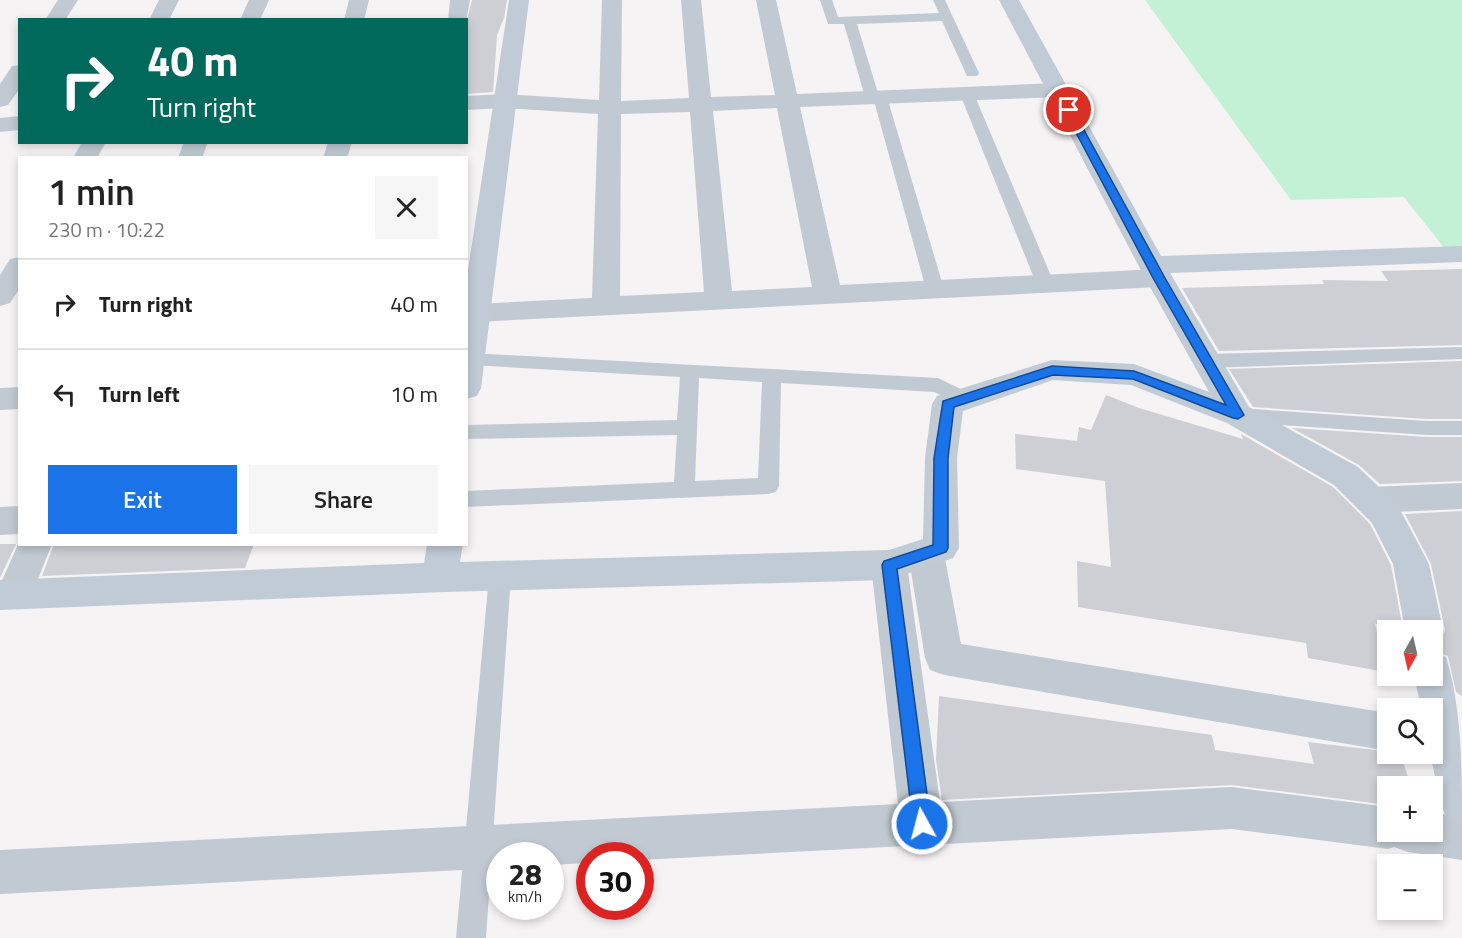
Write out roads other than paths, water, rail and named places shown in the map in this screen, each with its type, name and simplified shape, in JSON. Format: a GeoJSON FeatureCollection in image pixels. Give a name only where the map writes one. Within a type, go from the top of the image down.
{"type":"FeatureCollection","features":[{"type":"Feature","properties":{"kind":"street"},"geometry":{"type":"LineString","coordinates":[[56,18],[68,0]]}},
{"type":"Feature","properties":{"kind":"street"},"geometry":{"type":"LineString","coordinates":[[160,18],[169,0]]}},
{"type":"Feature","properties":{"kind":"street"},"geometry":{"type":"LineString","coordinates":[[250,0],[258,0],[251,18]]}},
{"type":"Feature","properties":{"kind":"street"},"geometry":{"type":"LineString","coordinates":[[354,18],[359,0]]}},
{"type":"Feature","properties":{"kind":"street"},"geometry":{"type":"LineString","coordinates":[[458,18],[460,0]]}},
{"type":"Feature","properties":{"kind":"street"},"geometry":{"type":"LineString","coordinates":[[468,375],[476,313],[474,278],[505,101],[519,0]]}},
{"type":"Feature","properties":{"kind":"street"},"geometry":{"type":"LineString","coordinates":[[606,307],[612,0]]}},
{"type":"Feature","properties":{"kind":"street"},"geometry":{"type":"LineString","coordinates":[[691,0],[719,300]]}},
{"type":"Feature","properties":{"kind":"street"},"geometry":{"type":"LineString","coordinates":[[766,0],[828,295]]}},
{"type":"Feature","properties":{"kind":"street"},"geometry":{"type":"LineString","coordinates":[[1010,0],[1156,271],[1238,415]]}},
{"type":"Feature","properties":{"kind":"street"},"geometry":{"type":"LineString","coordinates":[[0,100],[18,74]]}},
{"type":"Feature","properties":{"kind":"street"},"geometry":{"type":"LineString","coordinates":[[468,102],[505,101],[610,108],[876,97],[969,83],[1058,90]]}},
{"type":"Feature","properties":{"kind":"street"},"geometry":{"type":"LineString","coordinates":[[0,125],[18,123]]}},
{"type":"Feature","properties":{"kind":"street"},"geometry":{"type":"LineString","coordinates":[[476,313],[1045,283],[1156,271],[1462,254]]}},
{"type":"Feature","properties":{"kind":"street"},"geometry":{"type":"LineString","coordinates":[[0,298],[18,268]]}},
{"type":"Feature","properties":{"kind":"street"},"geometry":{"type":"LineString","coordinates":[[0,298],[18,298]]}},
{"type":"Feature","properties":{"kind":"street"},"geometry":{"type":"LineString","coordinates":[[7,594],[443,561],[500,576],[890,565],[940,548],[941,458],[948,404],[1052,370],[1134,375],[1238,415],[1346,476],[1385,514],[1411,564],[1422,620]]}},
{"type":"Feature","properties":{"kind":"street"},"geometry":{"type":"LineString","coordinates":[[0,399],[18,398]]}},
{"type":"Feature","properties":{"kind":"street"},"geometry":{"type":"LineString","coordinates":[[1371,500],[1462,496]]}},
{"type":"Feature","properties":{"kind":"street"},"geometry":{"type":"LineString","coordinates":[[0,521],[18,520]]}},
{"type":"Feature","properties":{"kind":"street"},"geometry":{"type":"LineString","coordinates":[[7,594],[35,546]]}},
{"type":"Feature","properties":{"kind":"street"},"geometry":{"type":"LineString","coordinates":[[926,553],[944,658],[1377,730]]}},
{"type":"Feature","properties":{"kind":"street"},"geometry":{"type":"LineString","coordinates":[[890,565],[922,824]]}},
{"type":"Feature","properties":{"kind":"street"},"geometry":{"type":"LineString","coordinates":[[1443,749],[1462,804]]}},
{"type":"Feature","properties":{"kind":"street"},"geometry":{"type":"LineString","coordinates":[[0,872],[1232,808],[1377,827]]}},
{"type":"Feature","properties":{"kind":"street"},"geometry":{"type":"LineString","coordinates":[[1443,836],[1462,838]]}},
{"type":"Feature","properties":{"kind":"lane"},"geometry":{"type":"LineString","coordinates":[[826,0],[833,21],[903,14],[946,17]]}},
{"type":"Feature","properties":{"kind":"lane"},"geometry":{"type":"LineString","coordinates":[[939,0],[1045,283]]}},
{"type":"Feature","properties":{"kind":"lane"},"geometry":{"type":"LineString","coordinates":[[849,20],[876,97],[935,289]]}},
{"type":"Feature","properties":{"kind":"lane"},"geometry":{"type":"LineString","coordinates":[[1207,361],[1462,353]]}},
{"type":"Feature","properties":{"kind":"lane"},"geometry":{"type":"LineString","coordinates":[[468,375],[690,371],[938,385],[964,399]]}},
{"type":"Feature","properties":{"kind":"lane"},"geometry":{"type":"LineString","coordinates":[[684,489],[690,371]]}},
{"type":"Feature","properties":{"kind":"lane"},"geometry":{"type":"LineString","coordinates":[[468,499],[768,486],[772,376]]}},
{"type":"Feature","properties":{"kind":"lane"},"geometry":{"type":"LineString","coordinates":[[1238,415],[1427,428],[1462,428]]}},
{"type":"Feature","properties":{"kind":"lane"},"geometry":{"type":"LineString","coordinates":[[468,432],[687,426]]}},
{"type":"Feature","properties":{"kind":"lane"},"geometry":{"type":"LineString","coordinates":[[471,938],[500,576]]}}]}
